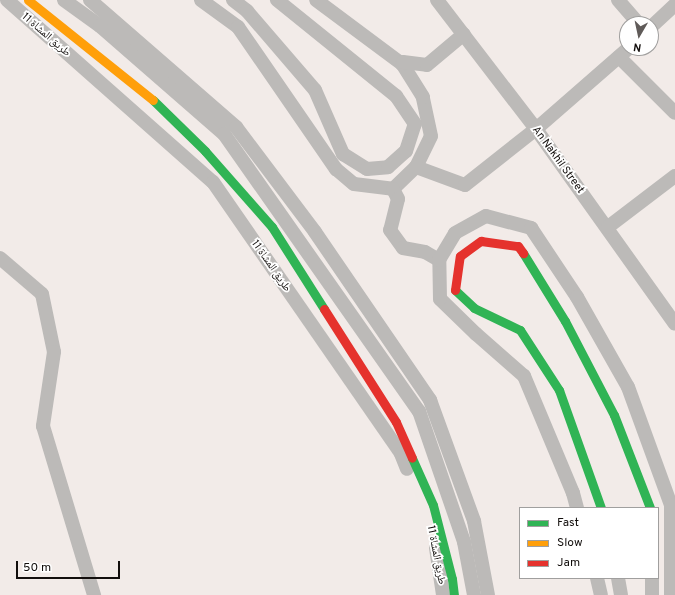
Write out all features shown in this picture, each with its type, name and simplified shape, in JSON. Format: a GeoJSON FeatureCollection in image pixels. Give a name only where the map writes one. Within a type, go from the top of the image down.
{"type":"FeatureCollection","features":[{"type":"Feature","properties":{"kind":"street","name":"طريق المشاة 11"},"geometry":{"type":"LineString","coordinates":[[7,0],[213,182],[401,454],[433,530],[443,595]]}},
{"type":"Feature","properties":{"kind":"street"},"geometry":{"type":"LineString","coordinates":[[28,0],[150,97],[204,151],[272,227],[396,422],[433,506],[452,579],[454,595]]}},
{"type":"Feature","properties":{"kind":"street"},"geometry":{"type":"LineString","coordinates":[[64,0],[100,26],[224,134],[419,411],[464,542],[474,595]]}},
{"type":"Feature","properties":{"kind":"street"},"geometry":{"type":"LineString","coordinates":[[90,0],[236,127],[315,232],[430,400],[474,521],[488,595]]}},
{"type":"Feature","properties":{"kind":"street"},"geometry":{"type":"LineString","coordinates":[[201,0],[238,27],[336,169],[354,184],[393,189]]}},
{"type":"Feature","properties":{"kind":"street"},"geometry":{"type":"LineString","coordinates":[[233,0],[247,11],[316,90],[343,154],[367,169],[388,167],[406,151],[415,124],[396,96],[277,0]]}},
{"type":"Feature","properties":{"kind":"street"},"geometry":{"type":"LineString","coordinates":[[316,0],[402,64],[423,97],[431,136],[416,167],[393,189]]}},
{"type":"Feature","properties":{"kind":"street"},"geometry":{"type":"LineString","coordinates":[[618,0],[632,16]]}},
{"type":"Feature","properties":{"kind":"street","name":"An Nakhil Street"},"geometry":{"type":"LineString","coordinates":[[443,2],[464,34],[608,227],[675,324]]}},
{"type":"Feature","properties":{"kind":"street"},"geometry":{"type":"LineString","coordinates":[[659,20],[675,5]]}},
{"type":"Feature","properties":{"kind":"street"},"geometry":{"type":"LineString","coordinates":[[402,64],[403,62],[427,65],[464,34]]}},
{"type":"Feature","properties":{"kind":"street"},"geometry":{"type":"LineString","coordinates":[[416,167],[464,185],[536,130],[619,56]]}},
{"type":"Feature","properties":{"kind":"street"},"geometry":{"type":"LineString","coordinates":[[627,56],[675,113]]}},
{"type":"Feature","properties":{"kind":"street"},"geometry":{"type":"LineString","coordinates":[[608,227],[675,176]]}},
{"type":"Feature","properties":{"kind":"street"},"geometry":{"type":"LineString","coordinates":[[393,189],[398,199],[390,230],[403,248],[425,252],[439,260]]}},
{"type":"Feature","properties":{"kind":"street"},"geometry":{"type":"LineString","coordinates":[[577,507],[573,493],[524,376],[476,334],[440,299],[439,260],[455,233],[486,216],[531,228],[577,297],[628,387],[671,505],[671,595]]}},
{"type":"Feature","properties":{"kind":"street"},"geometry":{"type":"LineString","coordinates":[[601,507],[559,390],[520,330],[474,308],[455,290],[460,256],[482,241],[518,246],[530,265],[565,321],[614,414],[650,507]]}},
{"type":"Feature","properties":{"kind":"street"},"geometry":{"type":"LineString","coordinates":[[0,258],[42,294],[54,352],[43,426],[94,595]]}},
{"type":"Feature","properties":{"kind":"street"},"geometry":{"type":"LineString","coordinates":[[597,579],[601,595]]}},
{"type":"Feature","properties":{"kind":"street"},"geometry":{"type":"LineString","coordinates":[[618,579],[621,595]]}},
{"type":"Feature","properties":{"kind":"street"},"geometry":{"type":"LineString","coordinates":[[652,579],[652,595]]}},
{"type":"Feature","properties":{"kind":"traffic: fast"},"geometry":{"type":"LineString","coordinates":[[153,100],[205,151],[272,227],[324,309]]}},
{"type":"Feature","properties":{"kind":"traffic: fast"},"geometry":{"type":"LineString","coordinates":[[523,253],[565,321],[614,415],[650,507]]}},
{"type":"Feature","properties":{"kind":"traffic: fast"},"geometry":{"type":"LineString","coordinates":[[455,290],[474,308],[520,330],[559,390],[601,507]]}},
{"type":"Feature","properties":{"kind":"traffic: fast"},"geometry":{"type":"LineString","coordinates":[[412,458],[433,505],[452,579],[454,595]]}},
{"type":"Feature","properties":{"kind":"traffic: slow"},"geometry":{"type":"LineString","coordinates":[[28,0],[153,100]]}},
{"type":"Feature","properties":{"kind":"traffic: jam"},"geometry":{"type":"LineString","coordinates":[[455,290],[460,256],[481,241],[518,246],[523,253]]}},
{"type":"Feature","properties":{"kind":"traffic: jam"},"geometry":{"type":"LineString","coordinates":[[324,309],[396,422],[412,458]]}}]}
